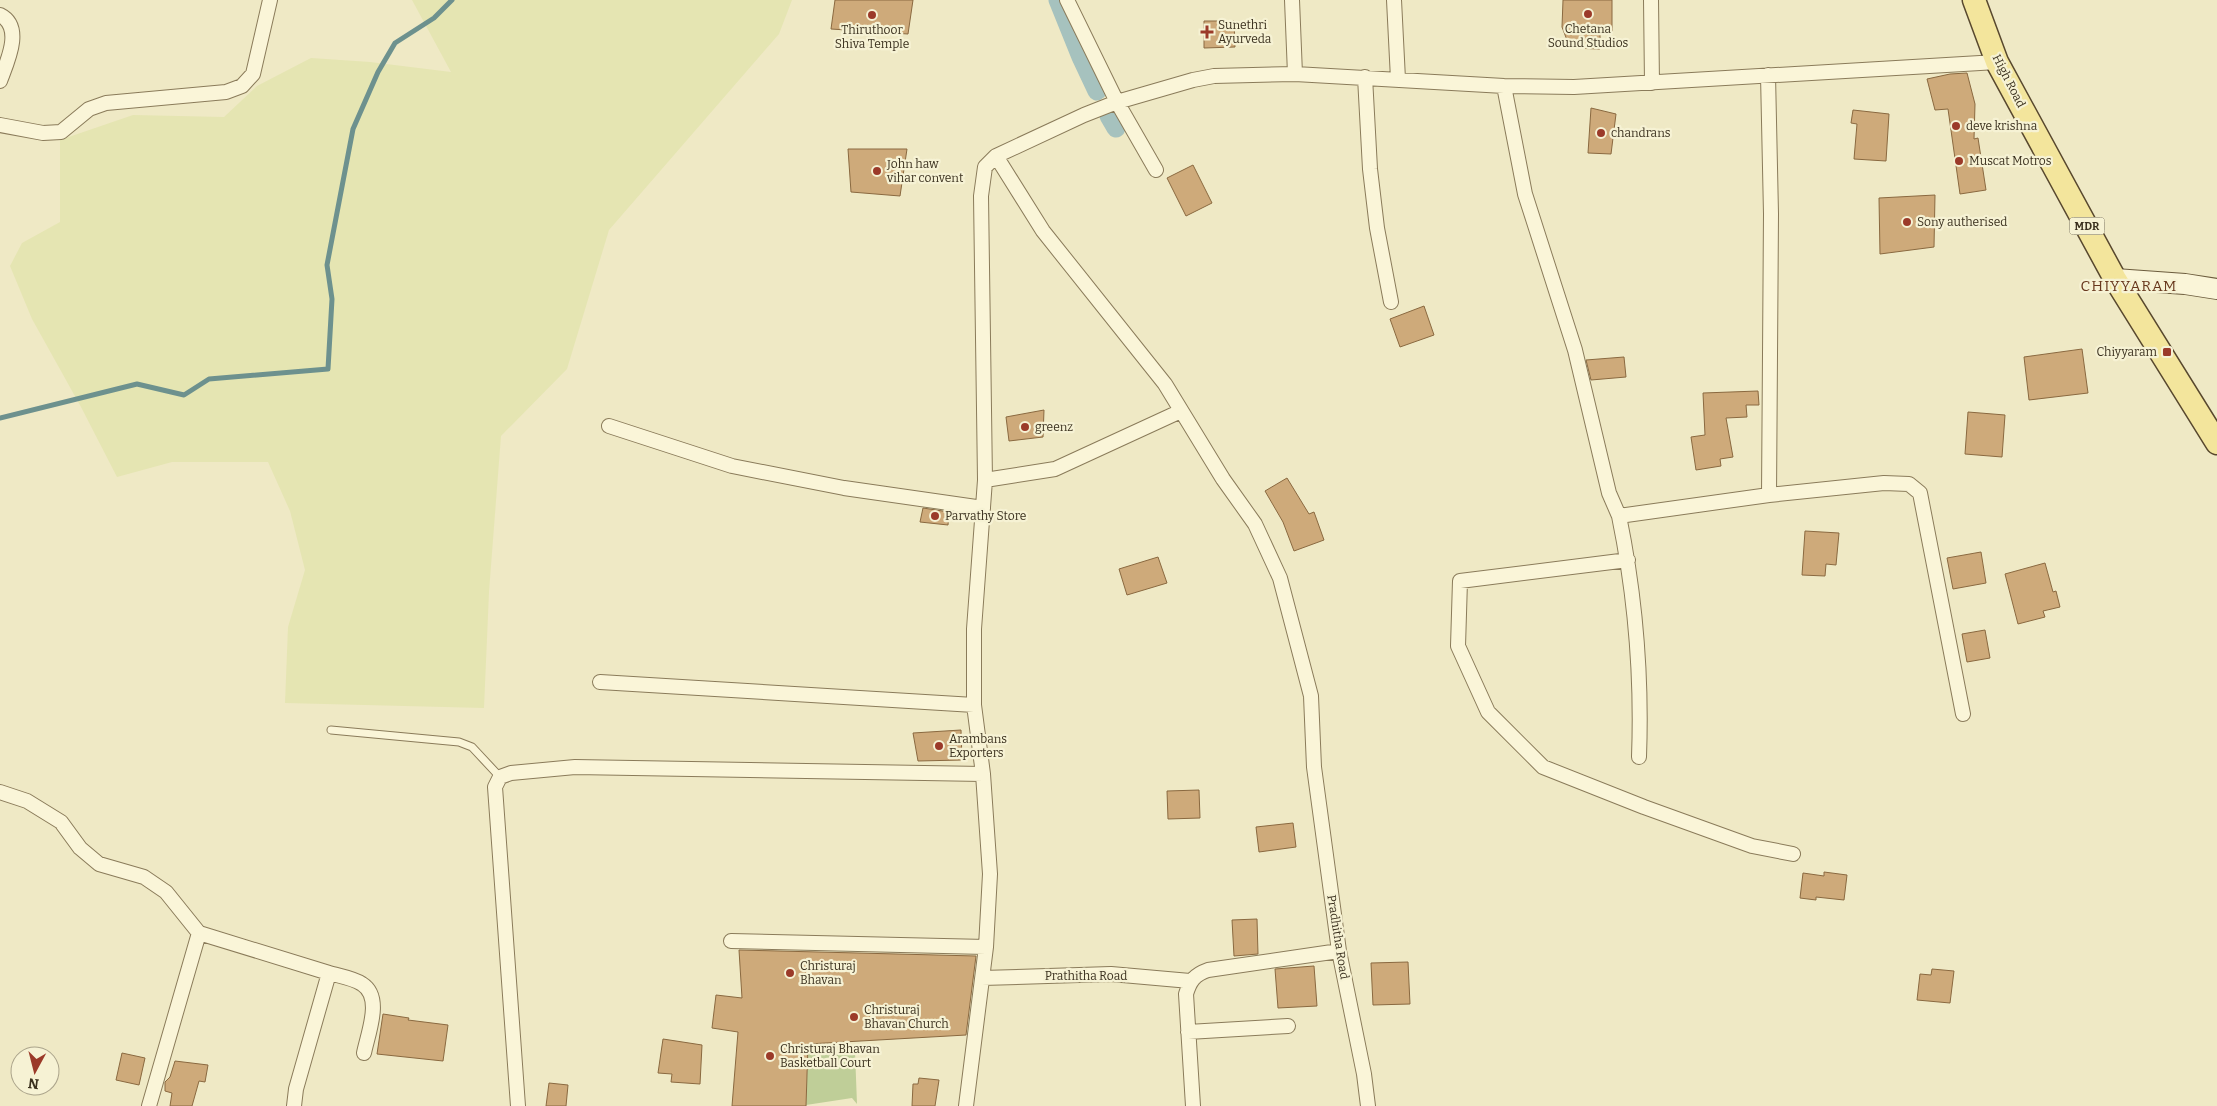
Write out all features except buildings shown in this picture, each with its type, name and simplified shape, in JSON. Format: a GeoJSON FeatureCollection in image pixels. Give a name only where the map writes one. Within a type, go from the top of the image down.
{"type":"FeatureCollection","features":[{"type":"Feature","properties":{"kind":"main road","name":"High Road"},"geometry":{"type":"LineString","coordinates":[[1974,0],[1998,62],[2115,279],[2217,443]]}},
{"type":"Feature","properties":{"kind":"main road"},"geometry":{"type":"LineString","coordinates":[[2115,279],[2184,284],[2217,289]]}},
{"type":"Feature","properties":{"kind":"street"},"geometry":{"type":"LineString","coordinates":[[0,125],[43,133],[60,132],[89,109],[106,104],[226,92],[242,86],[253,74],[270,0]]}},
{"type":"Feature","properties":{"kind":"street"},"geometry":{"type":"LineString","coordinates":[[1067,0],[1117,102],[1156,170]]}},
{"type":"Feature","properties":{"kind":"street"},"geometry":{"type":"LineString","coordinates":[[1292,0],[1295,74]]}},
{"type":"Feature","properties":{"kind":"street"},"geometry":{"type":"LineString","coordinates":[[1394,0],[1398,79]]}},
{"type":"Feature","properties":{"kind":"street"},"geometry":{"type":"LineString","coordinates":[[1651,0],[1652,83]]}},
{"type":"Feature","properties":{"kind":"street"},"geometry":{"type":"LineString","coordinates":[[0,14],[7,18],[12,30],[11,48],[0,81]]}},
{"type":"Feature","properties":{"kind":"street"},"geometry":{"type":"LineString","coordinates":[[966,1106],[986,946],[990,874],[983,774],[974,705],[974,629],[985,480],[980,196],[986,167],[996,156],[1047,130],[1117,102],[1172,85],[1214,76],[1295,74],[1504,86],[1574,87],[1998,62]]}},
{"type":"Feature","properties":{"kind":"street"},"geometry":{"type":"LineString","coordinates":[[1768,75],[1770,214],[1769,495]]}},
{"type":"Feature","properties":{"kind":"street"},"geometry":{"type":"LineString","coordinates":[[1365,77],[1375,209],[1391,302]]}},
{"type":"Feature","properties":{"kind":"street"},"geometry":{"type":"LineString","coordinates":[[1504,86],[1525,194],[1575,350],[1609,493],[1619,516],[1628,560],[1641,706],[1639,757]]}},
{"type":"Feature","properties":{"kind":"street","name":"Pradhitha Road"},"geometry":{"type":"LineString","coordinates":[[996,156],[1043,231],[1165,384],[1223,479],[1255,524],[1280,578],[1311,696],[1314,767],[1339,951],[1364,1074],[1368,1106]]}},
{"type":"Feature","properties":{"kind":"street"},"geometry":{"type":"LineString","coordinates":[[985,480],[1055,469],[1181,411]]}},
{"type":"Feature","properties":{"kind":"street"},"geometry":{"type":"LineString","coordinates":[[609,426],[732,466],[844,488],[983,508]]}},
{"type":"Feature","properties":{"kind":"street"},"geometry":{"type":"LineString","coordinates":[[1619,516],[1769,495],[1884,483],[1909,484],[1920,493],[1964,714]]}},
{"type":"Feature","properties":{"kind":"street"},"geometry":{"type":"LineString","coordinates":[[1628,560],[1460,581],[1458,646],[1488,712],[1543,767],[1644,807],[1752,846],[1793,854]]}},
{"type":"Feature","properties":{"kind":"street"},"geometry":{"type":"LineString","coordinates":[[600,682],[974,705]]}},
{"type":"Feature","properties":{"kind":"street"},"geometry":{"type":"LineString","coordinates":[[518,1106],[495,788],[500,777],[511,772],[575,767],[983,774]]}},
{"type":"Feature","properties":{"kind":"street"},"geometry":{"type":"LineString","coordinates":[[0,792],[27,801],[61,822],[80,848],[99,864],[144,877],[166,892],[199,933],[362,983],[371,992],[373,1004],[364,1053]]}},
{"type":"Feature","properties":{"kind":"street"},"geometry":{"type":"LineString","coordinates":[[149,1106],[199,933]]}},
{"type":"Feature","properties":{"kind":"street"},"geometry":{"type":"LineString","coordinates":[[731,941],[986,946]]}},
{"type":"Feature","properties":{"kind":"street"},"geometry":{"type":"LineString","coordinates":[[1192,1106],[1186,994],[1190,981],[1198,974],[1208,970],[1339,951]]}},
{"type":"Feature","properties":{"kind":"street"},"geometry":{"type":"LineString","coordinates":[[294,1106],[296,1089],[329,973]]}},
{"type":"Feature","properties":{"kind":"street","name":"Prathitha Road"},"geometry":{"type":"LineString","coordinates":[[982,978],[1111,974],[1190,981]]}},
{"type":"Feature","properties":{"kind":"street"},"geometry":{"type":"LineString","coordinates":[[1188,1032],[1288,1026]]}},
{"type":"Feature","properties":{"kind":"lane"},"geometry":{"type":"LineString","coordinates":[[331,730],[459,742],[472,747],[500,777]]}},
{"type":"Feature","properties":{"kind":"green space"},"geometry":{"type":"Polygon","coordinates":[[[412,0],[792,0],[779,34],[609,230],[567,369],[501,436],[489,592],[484,708],[285,703],[288,627],[305,570],[290,511],[268,462],[172,462],[117,477],[32,319],[10,266],[22,243],[60,222],[60,140],[133,115],[224,117],[257,86],[311,58],[370,62],[451,72],[412,0]]]}},
{"type":"Feature","properties":{"kind":"green space"},"geometry":{"type":"Polygon","coordinates":[[[808,1052],[855,1052],[857,1104],[852,1098],[806,1105],[808,1052]]]}},
{"type":"Feature","properties":{"kind":"waterway"},"geometry":{"type":"LineString","coordinates":[[0,418],[137,384],[184,395],[209,379],[328,369],[332,299],[327,265],[353,129],[378,72],[395,43],[434,18],[452,0]]}},
{"type":"Feature","properties":{"kind":"waterway"},"geometry":{"type":"LineString","coordinates":[[1058,0],[1097,91]]}},
{"type":"Feature","properties":{"kind":"waterway"},"geometry":{"type":"LineString","coordinates":[[1109,116],[1116,128]]}},
{"type":"Feature","properties":{"kind":"place","name":"Chetana Sound Studios"},"geometry":{"type":"Point","coordinates":[1588,14]}},
{"type":"Feature","properties":{"kind":"place","name":"Thiruthoor Shiva Temple"},"geometry":{"type":"Point","coordinates":[872,15]}},
{"type":"Feature","properties":{"kind":"place","name":"Sunethri Ayurveda"},"geometry":{"type":"Point","coordinates":[1207,32]}},
{"type":"Feature","properties":{"kind":"place","name":"deve krishna"},"geometry":{"type":"Point","coordinates":[1956,126]}},
{"type":"Feature","properties":{"kind":"place","name":"chandrans"},"geometry":{"type":"Point","coordinates":[1601,133]}},
{"type":"Feature","properties":{"kind":"place","name":"Muscat Motros"},"geometry":{"type":"Point","coordinates":[1959,161]}},
{"type":"Feature","properties":{"kind":"place","name":"John haw vihar convent"},"geometry":{"type":"Point","coordinates":[877,171]}},
{"type":"Feature","properties":{"kind":"place","name":"Sony autherised"},"geometry":{"type":"Point","coordinates":[1907,222]}},
{"type":"Feature","properties":{"kind":"place","name":"Chiyyaram"},"geometry":{"type":"Point","coordinates":[2167,352]}},
{"type":"Feature","properties":{"kind":"place","name":"greenz"},"geometry":{"type":"Point","coordinates":[1025,427]}},
{"type":"Feature","properties":{"kind":"place","name":"Parvathy Store"},"geometry":{"type":"Point","coordinates":[935,516]}},
{"type":"Feature","properties":{"kind":"place","name":"Arambans Exporters"},"geometry":{"type":"Point","coordinates":[939,746]}},
{"type":"Feature","properties":{"kind":"place","name":"Christuraj Bhavan"},"geometry":{"type":"Point","coordinates":[790,973]}},
{"type":"Feature","properties":{"kind":"place","name":"Christuraj Bhavan Church"},"geometry":{"type":"Point","coordinates":[854,1017]}},
{"type":"Feature","properties":{"kind":"place","name":"Christuraj Bhavan Basketball Court"},"geometry":{"type":"Point","coordinates":[770,1056]}},
{"type":"Feature","properties":{"kind":"district","name":"CHIYYARAM"},"geometry":{"type":"Point","coordinates":[2129,286]}}]}
